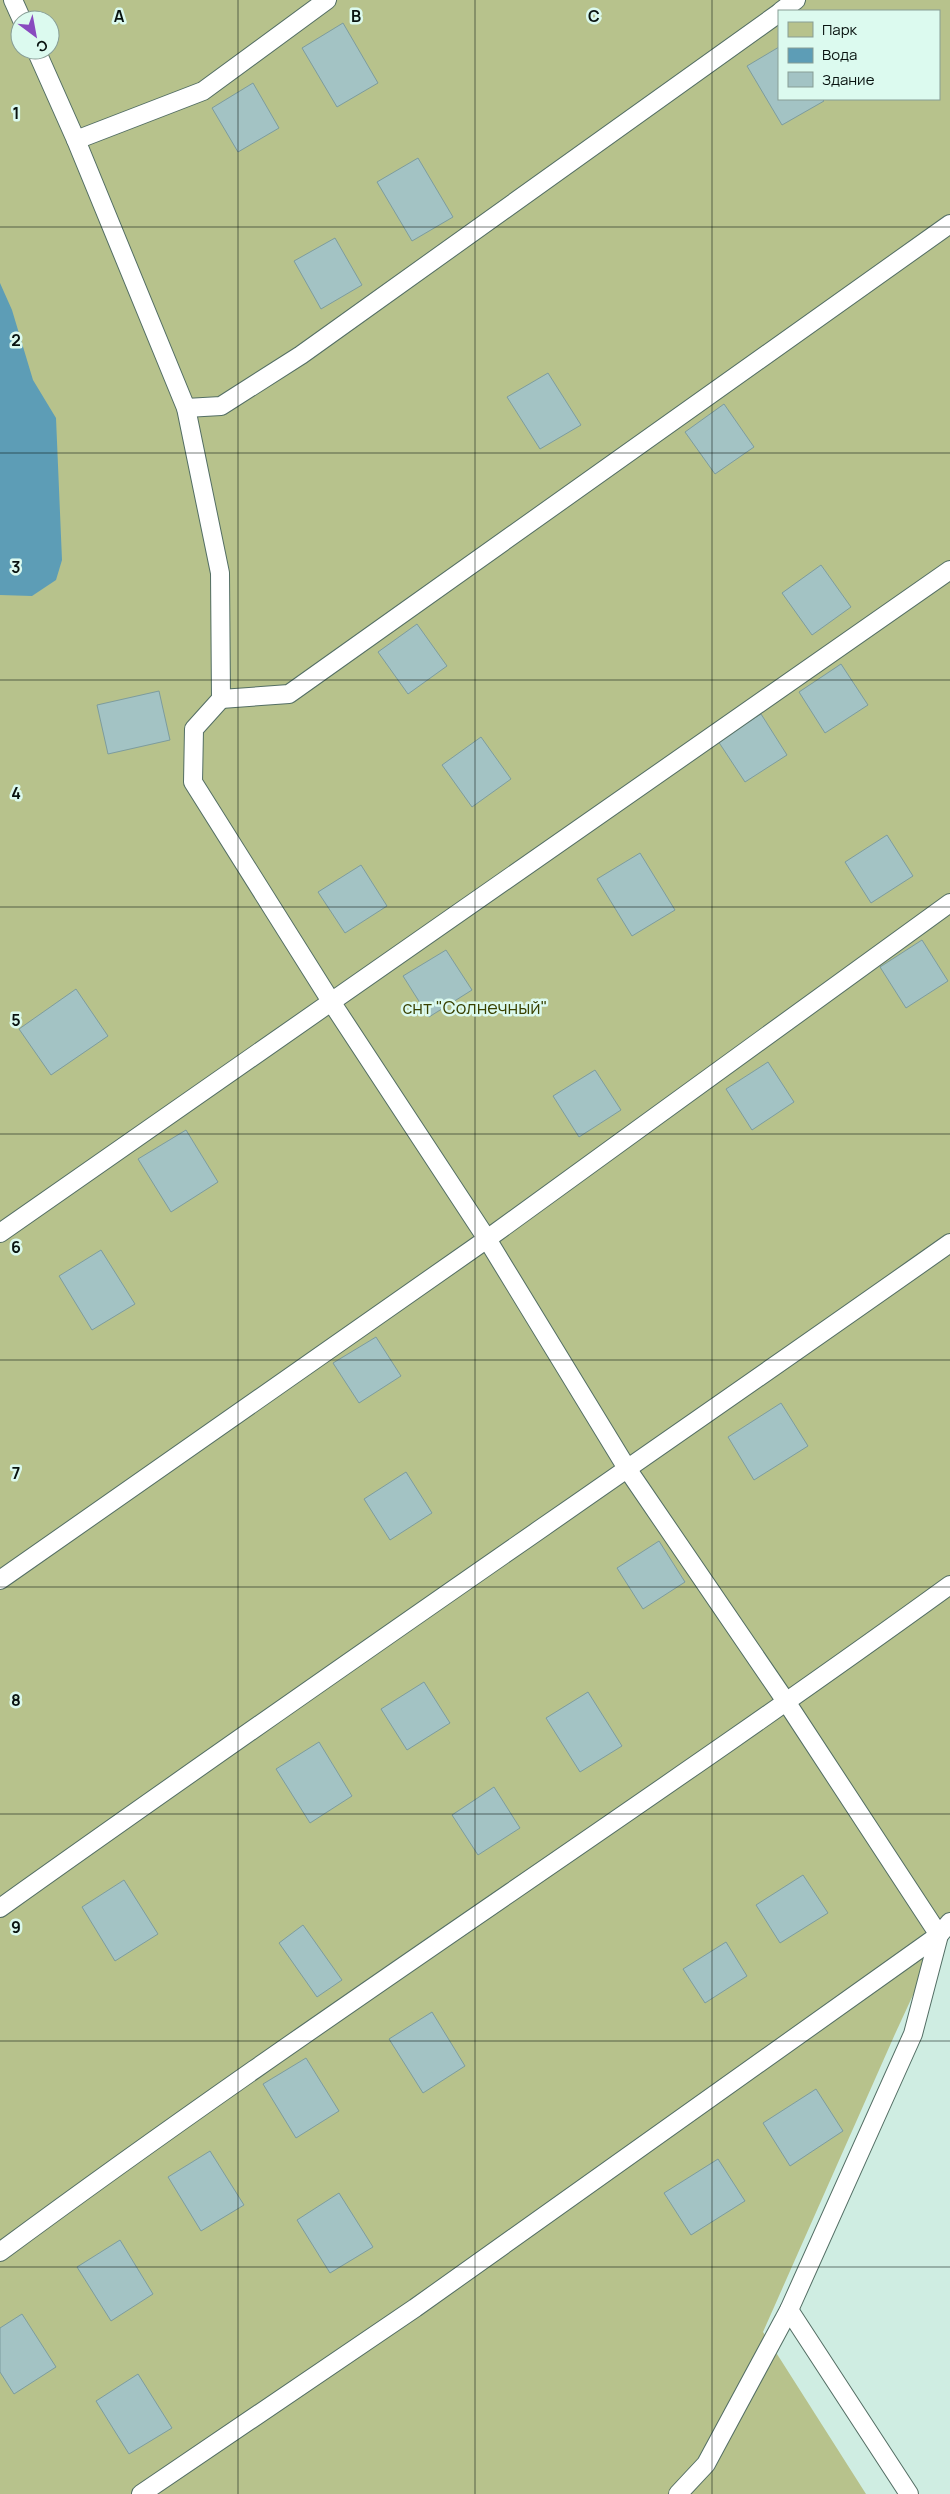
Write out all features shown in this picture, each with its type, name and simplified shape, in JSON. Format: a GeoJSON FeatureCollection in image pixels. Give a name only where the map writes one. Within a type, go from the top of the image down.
{"type":"FeatureCollection","features":[{"type":"Feature","properties":{"kind":"lane"},"geometry":{"type":"LineString","coordinates":[[76,140],[203,91],[327,0]]}},
{"type":"Feature","properties":{"kind":"lane"},"geometry":{"type":"LineString","coordinates":[[783,10],[796,0]]}},
{"type":"Feature","properties":{"kind":"lane"},"geometry":{"type":"LineString","coordinates":[[186,408],[221,406],[301,355],[778,13]]}},
{"type":"Feature","properties":{"kind":"lane"},"geometry":{"type":"LineString","coordinates":[[40,60],[76,140],[186,408],[220,573],[221,699],[194,729],[193,782],[332,1003],[487,1239],[628,1470],[787,1703],[945,1929]]}},
{"type":"Feature","properties":{"kind":"lane"},"geometry":{"type":"LineString","coordinates":[[221,699],[288,694],[950,224]]}},
{"type":"Feature","properties":{"kind":"lane"},"geometry":{"type":"LineString","coordinates":[[0,1234],[950,570]]}},
{"type":"Feature","properties":{"kind":"lane"},"geometry":{"type":"LineString","coordinates":[[0,1580],[487,1239],[950,903]]}},
{"type":"Feature","properties":{"kind":"lane"},"geometry":{"type":"LineString","coordinates":[[0,1908],[244,1733],[628,1470],[950,1243]]}},
{"type":"Feature","properties":{"kind":"lane"},"geometry":{"type":"LineString","coordinates":[[0,2252],[135,2152],[787,1703],[950,1585]]}},
{"type":"Feature","properties":{"kind":"lane"},"geometry":{"type":"LineString","coordinates":[[678,2494],[706,2464],[789,2310],[914,2034],[945,1929]]}},
{"type":"Feature","properties":{"kind":"lane"},"geometry":{"type":"LineString","coordinates":[[140,2494],[415,2308],[945,1929]]}},
{"type":"Feature","properties":{"kind":"lane"},"geometry":{"type":"LineString","coordinates":[[789,2310],[910,2494]]}},
{"type":"Feature","properties":{"kind":"green space","name":"снт \"Солнечный\""},"geometry":{"type":"Polygon","coordinates":[[[0,0],[950,0],[950,1915],[763,2332],[866,2494],[0,2494],[0,0]]]}},
{"type":"Feature","properties":{"kind":"water"},"geometry":{"type":"Polygon","coordinates":[[[0,283],[12,310],[33,380],[56,418],[62,560],[56,580],[32,596],[0,595],[0,283]]]}},
{"type":"Feature","properties":{"kind":"building"},"geometry":{"type":"Polygon","coordinates":[[[343,23],[378,83],[337,107],[302,48],[343,23]]]}},
{"type":"Feature","properties":{"kind":"building"},"geometry":{"type":"Polygon","coordinates":[[[778,48],[778,100],[824,101],[782,125],[747,66],[778,48]]]}},
{"type":"Feature","properties":{"kind":"building"},"geometry":{"type":"Polygon","coordinates":[[[253,83],[279,128],[238,152],[212,108],[253,83]]]}},
{"type":"Feature","properties":{"kind":"building"},"geometry":{"type":"Polygon","coordinates":[[[418,158],[453,217],[412,241],[377,182],[418,158]]]}},
{"type":"Feature","properties":{"kind":"building"},"geometry":{"type":"Polygon","coordinates":[[[335,238],[362,285],[321,309],[294,261],[335,238]]]}},
{"type":"Feature","properties":{"kind":"building"},"geometry":{"type":"Polygon","coordinates":[[[548,373],[581,425],[540,449],[507,397],[548,373]]]}},
{"type":"Feature","properties":{"kind":"building"},"geometry":{"type":"Polygon","coordinates":[[[724,404],[754,447],[715,474],[685,432],[724,404]]]}},
{"type":"Feature","properties":{"kind":"building"},"geometry":{"type":"Polygon","coordinates":[[[821,565],[851,607],[812,635],[782,593],[821,565]]]}},
{"type":"Feature","properties":{"kind":"building"},"geometry":{"type":"Polygon","coordinates":[[[417,624],[447,666],[408,694],[378,652],[417,624]]]}},
{"type":"Feature","properties":{"kind":"building"},"geometry":{"type":"Polygon","coordinates":[[[841,664],[868,705],[825,733],[799,692],[841,664]]]}},
{"type":"Feature","properties":{"kind":"building"},"geometry":{"type":"Polygon","coordinates":[[[159,691],[170,740],[108,754],[97,705],[159,691]]]}},
{"type":"Feature","properties":{"kind":"building"},"geometry":{"type":"Polygon","coordinates":[[[761,714],[787,755],[745,782],[718,741],[761,714]]]}},
{"type":"Feature","properties":{"kind":"building"},"geometry":{"type":"Polygon","coordinates":[[[481,737],[511,779],[472,807],[442,765],[481,737]]]}},
{"type":"Feature","properties":{"kind":"building"},"geometry":{"type":"Polygon","coordinates":[[[887,835],[913,876],[871,903],[845,862],[887,835]]]}},
{"type":"Feature","properties":{"kind":"building"},"geometry":{"type":"Polygon","coordinates":[[[640,853],[675,910],[632,936],[597,879],[640,853]]]}},
{"type":"Feature","properties":{"kind":"building"},"geometry":{"type":"Polygon","coordinates":[[[361,865],[387,906],[345,933],[318,892],[361,865]]]}},
{"type":"Feature","properties":{"kind":"building"},"geometry":{"type":"Polygon","coordinates":[[[922,940],[948,981],[906,1008],[880,967],[922,940]]]}},
{"type":"Feature","properties":{"kind":"building"},"geometry":{"type":"Polygon","coordinates":[[[446,950],[472,990],[429,1017],[403,976],[446,950]]]}},
{"type":"Feature","properties":{"kind":"building"},"geometry":{"type":"Polygon","coordinates":[[[76,989],[108,1036],[51,1075],[19,1029],[76,989]]]}},
{"type":"Feature","properties":{"kind":"building"},"geometry":{"type":"Polygon","coordinates":[[[768,1062],[794,1102],[752,1130],[726,1089],[768,1062]]]}},
{"type":"Feature","properties":{"kind":"building"},"geometry":{"type":"Polygon","coordinates":[[[595,1070],[621,1110],[579,1137],[553,1096],[595,1070]]]}},
{"type":"Feature","properties":{"kind":"building"},"geometry":{"type":"Polygon","coordinates":[[[186,1130],[218,1182],[171,1212],[138,1159],[186,1130]]]}},
{"type":"Feature","properties":{"kind":"building"},"geometry":{"type":"Polygon","coordinates":[[[101,1250],[135,1304],[92,1330],[59,1276],[101,1250]]]}},
{"type":"Feature","properties":{"kind":"building"},"geometry":{"type":"Polygon","coordinates":[[[376,1337],[401,1376],[359,1403],[333,1363],[376,1337]]]}},
{"type":"Feature","properties":{"kind":"building"},"geometry":{"type":"Polygon","coordinates":[[[781,1403],[808,1446],[754,1480],[728,1437],[781,1403]]]}},
{"type":"Feature","properties":{"kind":"building"},"geometry":{"type":"Polygon","coordinates":[[[406,1472],[432,1513],[390,1540],[364,1499],[406,1472]]]}},
{"type":"Feature","properties":{"kind":"building"},"geometry":{"type":"Polygon","coordinates":[[[659,1541],[685,1582],[643,1609],[617,1568],[659,1541]]]}},
{"type":"Feature","properties":{"kind":"building"},"geometry":{"type":"Polygon","coordinates":[[[424,1682],[450,1723],[407,1750],[381,1709],[424,1682]]]}},
{"type":"Feature","properties":{"kind":"building"},"geometry":{"type":"Polygon","coordinates":[[[588,1692],[622,1746],[580,1772],[546,1718],[588,1692]]]}},
{"type":"Feature","properties":{"kind":"building"},"geometry":{"type":"Polygon","coordinates":[[[319,1742],[352,1796],[310,1823],[276,1769],[319,1742]]]}},
{"type":"Feature","properties":{"kind":"building"},"geometry":{"type":"Polygon","coordinates":[[[494,1787],[520,1828],[478,1855],[452,1815],[494,1787]]]}},
{"type":"Feature","properties":{"kind":"building"},"geometry":{"type":"Polygon","coordinates":[[[803,1875],[828,1913],[780,1943],[756,1905],[803,1875]]]}},
{"type":"Feature","properties":{"kind":"building"},"geometry":{"type":"Polygon","coordinates":[[[124,1880],[158,1934],[115,1961],[82,1907],[124,1880]]]}},
{"type":"Feature","properties":{"kind":"building"},"geometry":{"type":"Polygon","coordinates":[[[303,1925],[342,1980],[317,1997],[279,1943],[303,1925]]]}},
{"type":"Feature","properties":{"kind":"building"},"geometry":{"type":"Polygon","coordinates":[[[726,1942],[747,1976],[705,2003],[683,1969],[726,1942]]]}},
{"type":"Feature","properties":{"kind":"building"},"geometry":{"type":"Polygon","coordinates":[[[432,2012],[465,2066],[423,2093],[389,2039],[432,2012]]]}},
{"type":"Feature","properties":{"kind":"building"},"geometry":{"type":"Polygon","coordinates":[[[306,2058],[339,2111],[296,2138],[263,2084],[306,2058]]]}},
{"type":"Feature","properties":{"kind":"building"},"geometry":{"type":"Polygon","coordinates":[[[816,2089],[843,2131],[790,2166],[763,2123],[816,2089]]]}},
{"type":"Feature","properties":{"kind":"building"},"geometry":{"type":"Polygon","coordinates":[[[210,2151],[244,2205],[201,2231],[168,2177],[210,2151]]]}},
{"type":"Feature","properties":{"kind":"building"},"geometry":{"type":"Polygon","coordinates":[[[718,2159],[745,2201],[691,2235],[664,2193],[718,2159]]]}},
{"type":"Feature","properties":{"kind":"building"},"geometry":{"type":"Polygon","coordinates":[[[339,2193],[373,2247],[330,2273],[297,2220],[339,2193]]]}},
{"type":"Feature","properties":{"kind":"building"},"geometry":{"type":"Polygon","coordinates":[[[120,2240],[153,2294],[111,2321],[77,2267],[120,2240]]]}},
{"type":"Feature","properties":{"kind":"building"},"geometry":{"type":"Polygon","coordinates":[[[22,2314],[56,2367],[14,2394],[0,2372],[0,2328],[22,2314]]]}},
{"type":"Feature","properties":{"kind":"building"},"geometry":{"type":"Polygon","coordinates":[[[138,2374],[172,2428],[129,2454],[96,2401],[138,2374]]]}}]}
